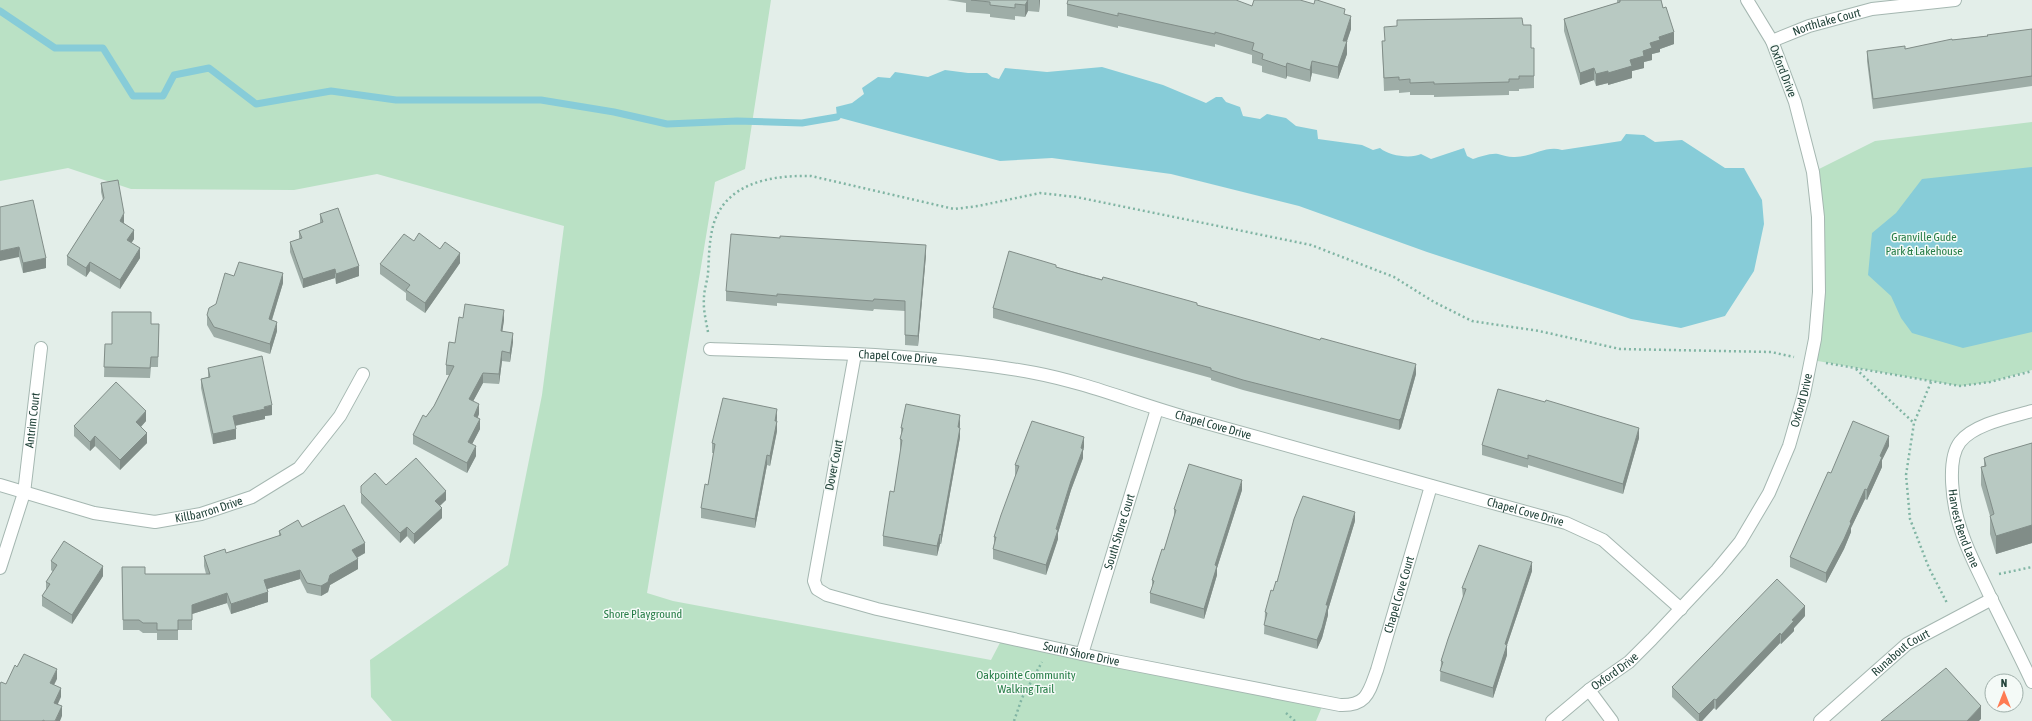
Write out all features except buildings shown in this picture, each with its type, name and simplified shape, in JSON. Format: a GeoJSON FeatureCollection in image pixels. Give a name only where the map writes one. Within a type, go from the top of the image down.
{"type":"FeatureCollection","features":[{"type":"Feature","properties":{"kind":"street","name":"Oxford Drive"},"geometry":{"type":"LineString","coordinates":[[1552,721],[1589,690],[1629,662],[1681,609],[1717,570],[1740,542],[1769,493],[1789,446],[1804,394],[1812,360],[1819,292],[1818,217],[1813,172],[1795,102],[1772,41],[1747,0]]}},
{"type":"Feature","properties":{"kind":"street","name":"Northlake Court"},"geometry":{"type":"LineString","coordinates":[[1772,41],[1809,26],[1872,9],[1955,0]]}},
{"type":"Feature","properties":{"kind":"street","name":"Antrim Court"},"geometry":{"type":"LineString","coordinates":[[0,568],[24,493],[41,348]]}},
{"type":"Feature","properties":{"kind":"street","name":"Chapel Cove Drive"},"geometry":{"type":"LineString","coordinates":[[710,350],[855,354],[934,359],[1037,373],[1066,380],[1158,410],[1566,523],[1590,533],[1613,548],[1681,609]]}},
{"type":"Feature","properties":{"kind":"street","name":"Dover Court"},"geometry":{"type":"LineString","coordinates":[[814,577],[855,354]]}},
{"type":"Feature","properties":{"kind":"street","name":"Killbarron Drive"},"geometry":{"type":"LineString","coordinates":[[0,485],[94,513],[155,522],[201,514],[252,497],[299,468],[340,416],[363,374]]}},
{"type":"Feature","properties":{"kind":"street","name":"South Shore Court"},"geometry":{"type":"LineString","coordinates":[[1082,654],[1158,410]]}},
{"type":"Feature","properties":{"kind":"street","name":"Harvest Bend Lane"},"geometry":{"type":"LineString","coordinates":[[2032,411],[1989,424],[1960,441],[1955,450],[1952,479],[1956,512],[1969,552],[2032,682]]}},
{"type":"Feature","properties":{"kind":"street","name":"Chapel Cove Court"},"geometry":{"type":"LineString","coordinates":[[1361,701],[1367,695],[1377,670],[1431,486]]}},
{"type":"Feature","properties":{"kind":"street","name":"South Shore Drive"},"geometry":{"type":"LineString","coordinates":[[814,577],[814,585],[817,589],[827,595],[853,604],[1051,648],[1340,705],[1357,704],[1361,701]]}},
{"type":"Feature","properties":{"kind":"street","name":"Runabout Court"},"geometry":{"type":"LineString","coordinates":[[1820,721],[1907,644],[1992,599]]}},
{"type":"Feature","properties":{"kind":"street"},"geometry":{"type":"LineString","coordinates":[[1589,690],[1612,721]]}},
{"type":"Feature","properties":{"kind":"path"},"geometry":{"type":"LineString","coordinates":[[710,350],[704,299],[708,275],[708,254],[714,224],[726,200],[738,190],[760,181],[789,175],[811,176],[954,209],[978,206],[1040,193],[1076,197],[1311,245],[1394,277],[1434,302],[1472,322],[1539,331],[1620,350],[1771,352],[1960,386],[1990,382],[2032,371]]}},
{"type":"Feature","properties":{"kind":"path"},"geometry":{"type":"LineString","coordinates":[[1855,368],[1914,423]]}},
{"type":"Feature","properties":{"kind":"path"},"geometry":{"type":"LineString","coordinates":[[1931,382],[1914,423],[1906,475],[1910,519],[1929,568],[1955,618]]}},
{"type":"Feature","properties":{"kind":"path"},"geometry":{"type":"LineString","coordinates":[[1982,578],[2032,567]]}},
{"type":"Feature","properties":{"kind":"path"},"geometry":{"type":"LineString","coordinates":[[1014,721],[1022,698],[1051,648]]}},
{"type":"Feature","properties":{"kind":"green space"},"geometry":{"type":"Polygon","coordinates":[[[0,0],[771,0],[745,169],[715,182],[647,593],[673,601],[991,660],[1003,637],[1324,702],[1316,721],[392,721],[371,697],[370,660],[508,565],[542,395],[564,226],[377,174],[294,190],[131,189],[68,168],[0,181],[0,0]]]}},
{"type":"Feature","properties":{"kind":"green space","name":"Granville Gude Park & Lakehouse"},"geometry":{"type":"Polygon","coordinates":[[[2032,122],[2032,370],[1990,382],[1960,386],[1812,360],[1819,292],[1813,172],[1875,141],[2032,122]]]}},
{"type":"Feature","properties":{"kind":"water"},"geometry":{"type":"Polygon","coordinates":[[[1102,67],[1163,85],[1206,103],[1216,97],[1222,97],[1226,102],[1240,107],[1243,116],[1260,119],[1267,114],[1286,118],[1296,126],[1317,130],[1318,139],[1362,145],[1373,150],[1380,148],[1394,155],[1400,156],[1417,156],[1421,154],[1431,159],[1464,148],[1467,156],[1473,159],[1485,155],[1495,154],[1520,157],[1550,149],[1562,150],[1621,141],[1626,134],[1644,135],[1655,142],[1682,140],[1725,168],[1744,168],[1762,200],[1764,224],[1754,271],[1725,316],[1681,328],[1631,319],[1427,252],[1299,206],[1171,174],[1052,158],[1000,161],[837,117],[836,107],[852,103],[864,94],[862,88],[878,77],[890,78],[895,72],[928,77],[945,70],[968,73],[987,73],[992,77],[999,79],[1005,68],[1047,72],[1102,67]]]}},
{"type":"Feature","properties":{"kind":"water"},"geometry":{"type":"Polygon","coordinates":[[[2032,167],[2032,332],[1963,348],[1912,333],[1901,318],[1891,296],[1868,275],[1872,233],[1896,213],[1922,179],[2032,167]]]}},
{"type":"Feature","properties":{"kind":"waterway"},"geometry":{"type":"LineString","coordinates":[[0,11],[55,48],[103,48],[133,96],[163,96],[174,75],[209,68],[256,104],[331,91],[396,100],[541,100],[614,112],[667,124],[737,121],[802,123],[837,117]]}},
{"type":"Feature","properties":{"kind":"park label","name":"Shore Playground"},"geometry":{"type":"Point","coordinates":[643,614]}},
{"type":"Feature","properties":{"kind":"park label","name":"Oakpointe Community Walking Trail"},"geometry":{"type":"Point","coordinates":[1026,682]}}]}
